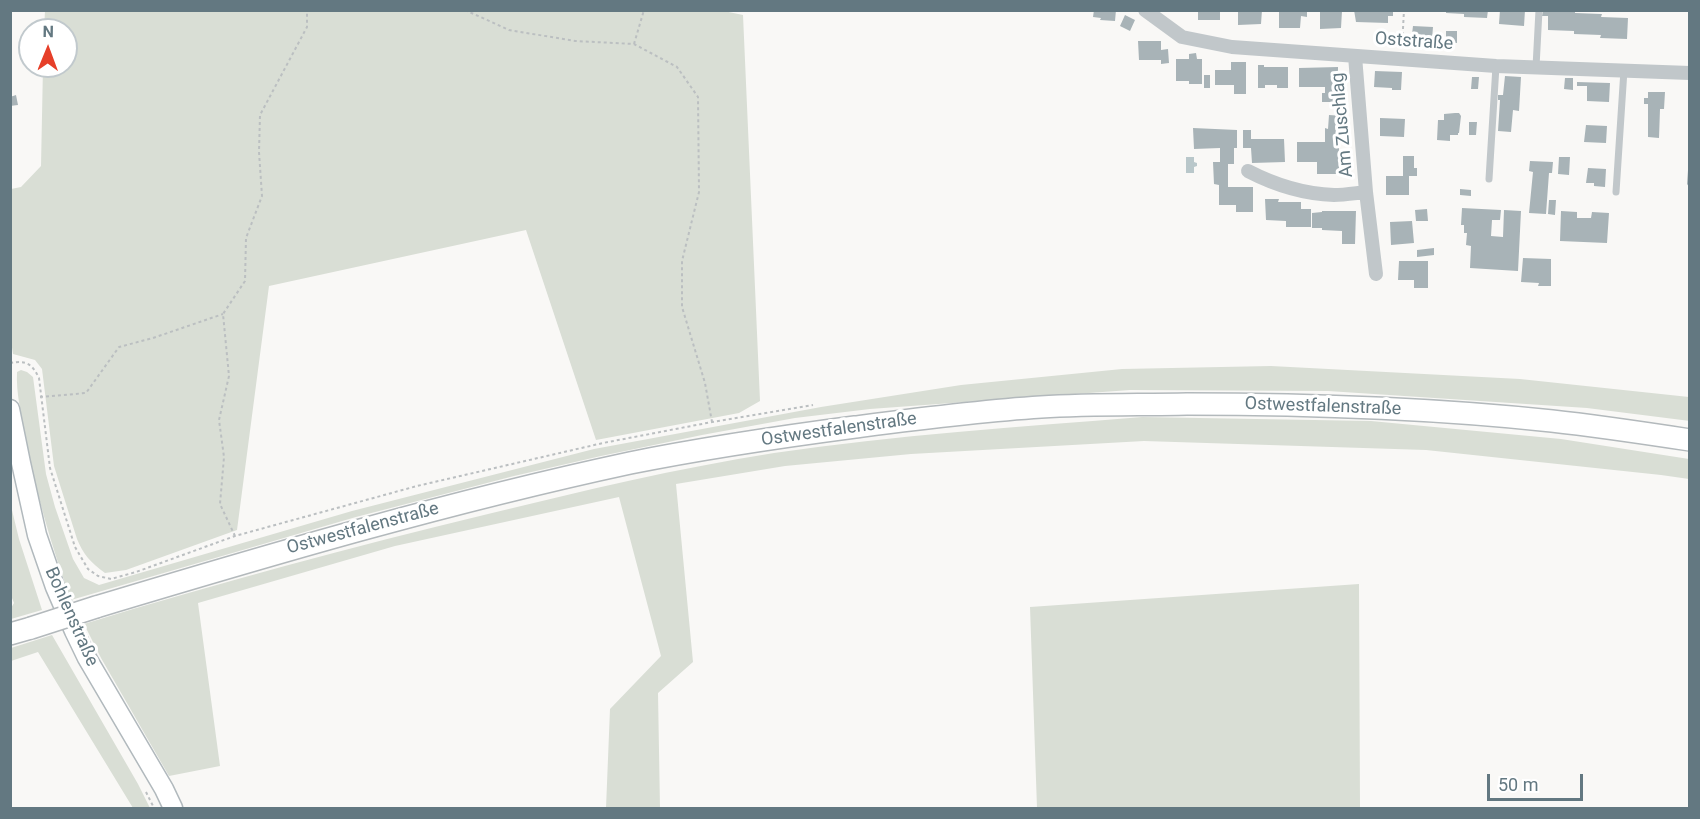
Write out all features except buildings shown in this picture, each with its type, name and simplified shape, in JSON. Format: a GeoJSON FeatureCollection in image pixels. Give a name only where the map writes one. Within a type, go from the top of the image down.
{"type":"FeatureCollection","features":[{"type":"Feature","properties":{"kind":"main road","name":"Ostwestfalenstraße"},"geometry":{"type":"LineString","coordinates":[[10,634],[319,541],[469,501],[630,463],[793,435],[945,416],[1042,407],[1262,404],[1377,408],[1553,421],[1689,440]]}},
{"type":"Feature","properties":{"kind":"street","name":"Oststraße"},"geometry":{"type":"LineString","coordinates":[[1145,10],[1182,37],[1232,46],[1496,66],[1689,73]]}},
{"type":"Feature","properties":{"kind":"street","name":"Am Zuschlag"},"geometry":{"type":"LineString","coordinates":[[1355,56],[1366,192],[1376,274]]}},
{"type":"Feature","properties":{"kind":"street","name":"Am Zuschlag"},"geometry":{"type":"LineString","coordinates":[[1248,171],[1266,180],[1304,191],[1335,195],[1366,192]]}},
{"type":"Feature","properties":{"kind":"street","name":"Bohlenstraße"},"geometry":{"type":"LineString","coordinates":[[10,409],[38,535],[74,632],[173,808]]}},
{"type":"Feature","properties":{"kind":"lane"},"geometry":{"type":"LineString","coordinates":[[1536,67],[1539,10]]}},
{"type":"Feature","properties":{"kind":"lane"},"geometry":{"type":"LineString","coordinates":[[1490,179],[1496,66]]}},
{"type":"Feature","properties":{"kind":"lane"},"geometry":{"type":"LineString","coordinates":[[1616,192],[1624,70]]}},
{"type":"Feature","properties":{"kind":"path"},"geometry":{"type":"LineString","coordinates":[[40,397],[86,393],[119,347],[223,314],[245,281],[246,238],[262,196],[260,115],[307,27],[307,10]]}},
{"type":"Feature","properties":{"kind":"path"},"geometry":{"type":"LineString","coordinates":[[465,10],[509,30],[575,41],[634,44],[677,67],[698,97],[699,192],[682,261],[682,307],[705,383],[712,422]]}},
{"type":"Feature","properties":{"kind":"path"},"geometry":{"type":"LineString","coordinates":[[634,44],[644,10]]}},
{"type":"Feature","properties":{"kind":"path"},"geometry":{"type":"LineString","coordinates":[[1401,59],[1404,10]]}},
{"type":"Feature","properties":{"kind":"path"},"geometry":{"type":"LineString","coordinates":[[223,314],[229,376],[219,420],[224,457],[220,504],[235,536]]}},
{"type":"Feature","properties":{"kind":"path"},"geometry":{"type":"LineString","coordinates":[[10,363],[26,363],[34,368],[39,378],[50,468],[75,548],[88,569],[98,576],[111,579],[235,536],[417,486],[603,443],[813,405]]}},
{"type":"Feature","properties":{"kind":"shaded area"},"geometry":{"type":"Polygon","coordinates":[[[719,10],[743,15],[760,401],[739,413],[596,440],[526,230],[269,286],[237,530],[126,570],[105,573],[88,558],[77,539],[54,466],[42,369],[35,360],[13,354],[11,341],[11,189],[21,187],[41,166],[43,78],[78,78],[78,18],[45,18],[45,11],[719,10]]]}},
{"type":"Feature","properties":{"kind":"shaded area"},"geometry":{"type":"Polygon","coordinates":[[[1186,157],[1194,157],[1194,162],[1197,163],[1194,173],[1186,173],[1186,157]]]}},
{"type":"Feature","properties":{"kind":"shaded area"},"geometry":{"type":"Polygon","coordinates":[[[1271,366],[1520,379],[1689,397],[1690,421],[1587,408],[1328,391],[1130,390],[870,409],[795,418],[702,435],[514,476],[356,517],[71,600],[50,538],[33,475],[17,380],[17,372],[21,370],[33,377],[46,474],[55,507],[73,559],[84,578],[99,585],[352,511],[594,449],[821,407],[961,385],[1122,369],[1271,366]]]}},
{"type":"Feature","properties":{"kind":"shaded area"},"geometry":{"type":"Polygon","coordinates":[[[1142,417],[1371,421],[1561,439],[1689,459],[1689,479],[1426,450],[1144,441],[911,454],[785,466],[676,484],[693,662],[658,693],[660,808],[606,808],[610,709],[661,656],[619,497],[395,546],[198,603],[220,766],[169,776],[84,624],[386,539],[594,489],[702,466],[774,453],[866,441],[1142,417]]]}},
{"type":"Feature","properties":{"kind":"shaded area"},"geometry":{"type":"Polygon","coordinates":[[[11,506],[42,610],[11,619],[11,608],[14,603],[10,593],[11,506]]]}},
{"type":"Feature","properties":{"kind":"shaded area"},"geometry":{"type":"Polygon","coordinates":[[[1359,584],[1360,808],[1037,808],[1030,607],[1359,584]]]}},
{"type":"Feature","properties":{"kind":"shaded area"},"geometry":{"type":"Polygon","coordinates":[[[52,635],[150,808],[133,808],[38,652],[11,661],[11,648],[52,635]]]}}]}
